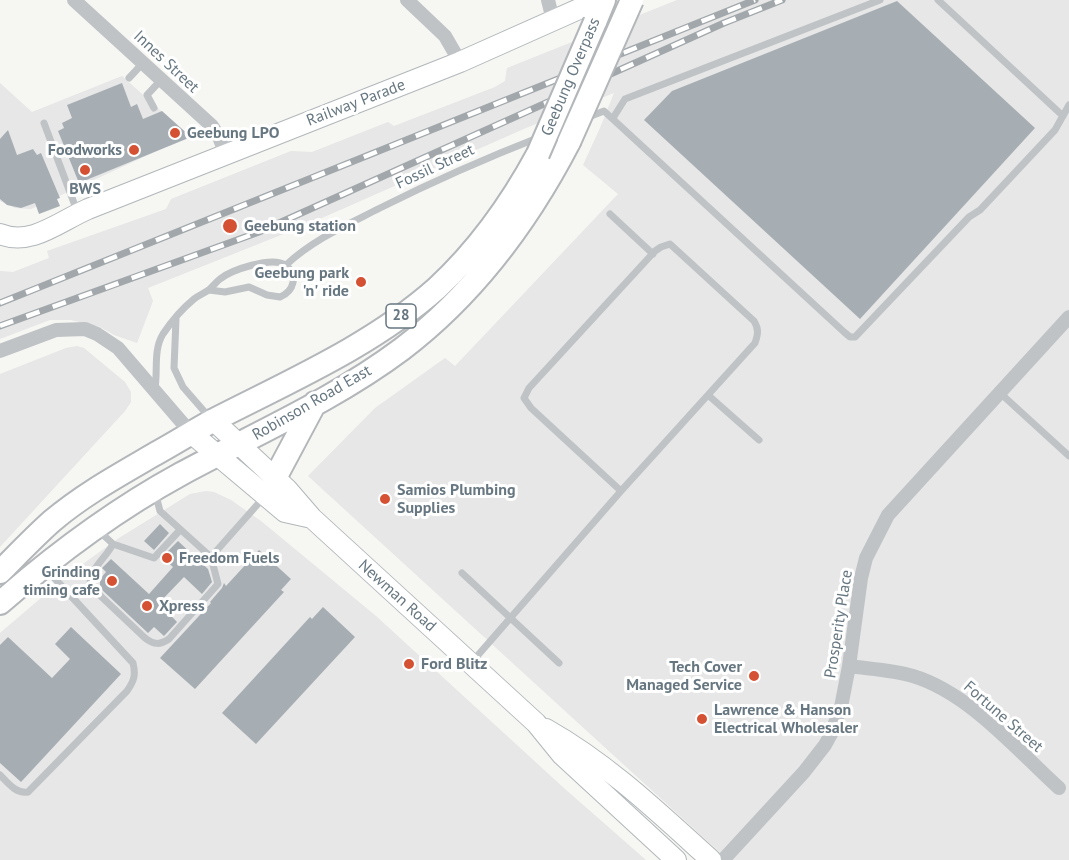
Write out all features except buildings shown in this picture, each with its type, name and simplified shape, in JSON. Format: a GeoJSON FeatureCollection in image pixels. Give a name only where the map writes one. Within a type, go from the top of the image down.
{"type":"FeatureCollection","features":[{"type":"Feature","properties":{"kind":"main road","name":"Railway Parade"},"geometry":{"type":"LineString","coordinates":[[5,236],[27,238],[78,213],[460,62],[599,0]]}},
{"type":"Feature","properties":{"kind":"main road","name":"Geebung Overpass"},"geometry":{"type":"LineString","coordinates":[[538,154],[604,0]]}},
{"type":"Feature","properties":{"kind":"main road","name":"Geebung Overpass"},"geometry":{"type":"LineString","coordinates":[[569,142],[632,0]]}},
{"type":"Feature","properties":{"kind":"main road","name":"Robinson Road East"},"geometry":{"type":"LineString","coordinates":[[0,603],[95,527],[155,489],[315,403],[375,368],[402,348],[456,301],[499,253],[521,223],[569,142]]}},
{"type":"Feature","properties":{"kind":"main road","name":"Robinson Road East"},"geometry":{"type":"LineString","coordinates":[[0,572],[51,522],[99,486],[213,420],[252,402],[352,347],[396,319],[435,289],[458,268],[494,226],[538,154]]}},
{"type":"Feature","properties":{"kind":"main road"},"geometry":{"type":"LineString","coordinates":[[270,487],[315,403]]}},
{"type":"Feature","properties":{"kind":"main road","name":"Newman Road"},"geometry":{"type":"LineString","coordinates":[[213,420],[238,444],[270,487]]}},
{"type":"Feature","properties":{"kind":"main road","name":"Newman Road"},"geometry":{"type":"LineString","coordinates":[[191,433],[216,456],[270,487],[312,518],[536,723],[562,755],[676,860]]}},
{"type":"Feature","properties":{"kind":"main road","name":"Newman Road"},"geometry":{"type":"LineString","coordinates":[[536,723],[572,743],[618,777],[711,860]]}},
{"type":"Feature","properties":{"kind":"street","name":"Innes Street"},"geometry":{"type":"LineString","coordinates":[[74,0],[212,126],[226,154]]}},
{"type":"Feature","properties":{"kind":"street"},"geometry":{"type":"LineString","coordinates":[[407,0],[445,36],[460,62]]}},
{"type":"Feature","properties":{"kind":"street"},"geometry":{"type":"LineString","coordinates":[[548,0],[553,20]]}},
{"type":"Feature","properties":{"kind":"street","name":"Prosperity Place"},"geometry":{"type":"LineString","coordinates":[[723,860],[804,772],[825,745],[841,707],[866,558],[880,529],[898,503],[1069,317]]}},
{"type":"Feature","properties":{"kind":"street","name":"Newman Road"},"geometry":{"type":"LineString","coordinates":[[0,351],[56,330],[85,329],[97,334],[118,348],[191,433]]}},
{"type":"Feature","properties":{"kind":"street","name":"Fortune Street"},"geometry":{"type":"LineString","coordinates":[[849,666],[905,674],[948,691],[975,711],[1059,788]]}},
{"type":"Feature","properties":{"kind":"lane"},"geometry":{"type":"LineString","coordinates":[[880,0],[625,99],[613,118],[850,337],[855,337],[969,217],[980,210],[1054,130],[1069,105]]}},
{"type":"Feature","properties":{"kind":"lane"},"geometry":{"type":"LineString","coordinates":[[938,0],[1063,116]]}},
{"type":"Feature","properties":{"kind":"lane"},"geometry":{"type":"LineString","coordinates":[[129,78],[143,63]]}},
{"type":"Feature","properties":{"kind":"lane"},"geometry":{"type":"LineString","coordinates":[[154,108],[147,95],[161,80]]}},
{"type":"Feature","properties":{"kind":"lane","name":"Fossil Street"},"geometry":{"type":"LineString","coordinates":[[286,266],[316,241],[453,173],[604,111],[613,118]]}},
{"type":"Feature","properties":{"kind":"lane"},"geometry":{"type":"LineString","coordinates":[[44,123],[78,213]]}},
{"type":"Feature","properties":{"kind":"lane"},"geometry":{"type":"LineString","coordinates":[[610,214],[653,254]]}},
{"type":"Feature","properties":{"kind":"lane"},"geometry":{"type":"LineString","coordinates":[[471,663],[621,490],[754,343],[758,334],[754,321],[670,244],[661,246],[653,254],[529,388],[524,398],[531,408],[621,490]]}},
{"type":"Feature","properties":{"kind":"lane"},"geometry":{"type":"LineString","coordinates":[[154,392],[158,346],[163,334],[192,301],[221,278],[260,262],[272,261],[286,266],[293,274],[292,289],[280,297],[267,295],[249,287],[225,292],[208,290]]}},
{"type":"Feature","properties":{"kind":"lane"},"geometry":{"type":"LineString","coordinates":[[176,319],[174,358],[178,378],[190,398],[213,420]]}},
{"type":"Feature","properties":{"kind":"lane"},"geometry":{"type":"LineString","coordinates":[[999,392],[1069,456]]}},
{"type":"Feature","properties":{"kind":"lane"},"geometry":{"type":"LineString","coordinates":[[708,395],[759,440]]}},
{"type":"Feature","properties":{"kind":"lane"},"geometry":{"type":"LineString","coordinates":[[210,557],[270,487]]}},
{"type":"Feature","properties":{"kind":"lane"},"geometry":{"type":"LineString","coordinates":[[113,544],[107,555],[92,572],[90,586],[153,644],[162,643],[169,639],[218,584],[210,557],[160,511],[155,489]]}},
{"type":"Feature","properties":{"kind":"lane"},"geometry":{"type":"LineString","coordinates":[[95,527],[113,544],[154,558],[180,530]]}},
{"type":"Feature","properties":{"kind":"lane"},"geometry":{"type":"LineString","coordinates":[[0,775],[12,787],[22,793],[28,792],[127,691],[134,681],[133,663],[44,566]]}},
{"type":"Feature","properties":{"kind":"lane"},"geometry":{"type":"LineString","coordinates":[[462,573],[559,663]]}},
{"type":"Feature","properties":{"kind":"shaded area"},"geometry":{"type":"Polygon","coordinates":[[[677,0],[1069,0],[1069,860],[728,860],[308,476],[375,408],[445,358],[455,366],[618,194],[583,165],[614,93],[526,128],[306,225],[148,288],[153,301],[137,343],[100,327],[71,320],[50,320],[0,339],[0,271],[13,272],[49,258],[47,251],[166,209],[171,199],[291,151],[312,152],[388,122],[394,126],[495,87],[505,81],[507,68],[677,0]]]}},
{"type":"Feature","properties":{"kind":"shaded area"},"geometry":{"type":"Polygon","coordinates":[[[122,76],[189,136],[31,209],[15,208],[0,201],[0,83],[32,112],[122,76]]]}},
{"type":"Feature","properties":{"kind":"shaded area"},"geometry":{"type":"Polygon","coordinates":[[[77,346],[84,348],[125,382],[131,392],[131,402],[0,547],[0,374],[66,348],[77,346]]]}},
{"type":"Feature","properties":{"kind":"shaded area"},"geometry":{"type":"Polygon","coordinates":[[[206,491],[231,500],[261,521],[376,616],[646,860],[0,860],[0,633],[69,574],[119,538],[190,494],[206,491]]]}},
{"type":"Feature","properties":{"kind":"railway"},"geometry":{"type":"LineString","coordinates":[[0,303],[755,0]]}},
{"type":"Feature","properties":{"kind":"railway"},"geometry":{"type":"LineString","coordinates":[[0,326],[259,232],[724,23],[782,0]]}},
{"type":"Feature","properties":{"kind":"place","name":"Geebung LPO"},"geometry":{"type":"Point","coordinates":[175,133]}},
{"type":"Feature","properties":{"kind":"place","name":"Foodworks"},"geometry":{"type":"Point","coordinates":[134,150]}},
{"type":"Feature","properties":{"kind":"place","name":"BWS"},"geometry":{"type":"Point","coordinates":[85,170]}},
{"type":"Feature","properties":{"kind":"place","name":"Geebung station"},"geometry":{"type":"Point","coordinates":[230,226]}},
{"type":"Feature","properties":{"kind":"place","name":"Geebung park 'n' ride"},"geometry":{"type":"Point","coordinates":[361,282]}},
{"type":"Feature","properties":{"kind":"place","name":"Samios Plumbing Supplies"},"geometry":{"type":"Point","coordinates":[385,499]}},
{"type":"Feature","properties":{"kind":"place","name":"Freedom Fuels"},"geometry":{"type":"Point","coordinates":[167,558]}},
{"type":"Feature","properties":{"kind":"place","name":"Grinding timing cafe"},"geometry":{"type":"Point","coordinates":[112,581]}},
{"type":"Feature","properties":{"kind":"place","name":"Xpress"},"geometry":{"type":"Point","coordinates":[147,606]}},
{"type":"Feature","properties":{"kind":"place","name":"Ford Blitz"},"geometry":{"type":"Point","coordinates":[409,664]}},
{"type":"Feature","properties":{"kind":"place","name":"Tech Cover Managed Service"},"geometry":{"type":"Point","coordinates":[754,676]}},
{"type":"Feature","properties":{"kind":"place","name":"Lawrence & Hanson Electrical Wholesaler"},"geometry":{"type":"Point","coordinates":[702,719]}}]}
